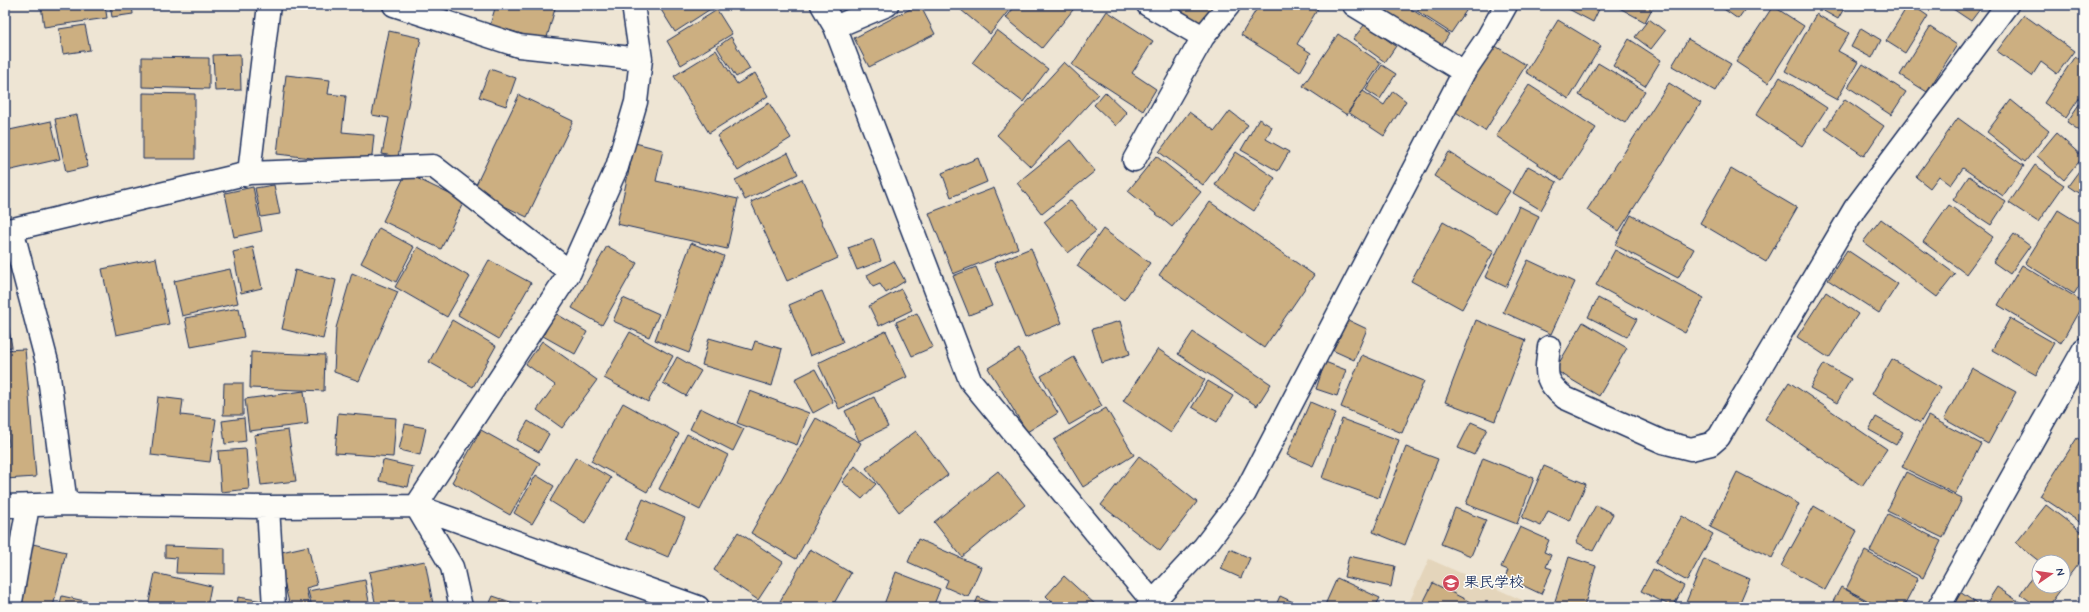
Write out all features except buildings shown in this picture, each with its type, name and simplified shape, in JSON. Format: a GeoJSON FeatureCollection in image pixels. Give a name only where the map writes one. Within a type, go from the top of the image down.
{"type":"FeatureCollection","features":[{"type":"Feature","properties":{"kind":"street"},"geometry":{"type":"LineString","coordinates":[[249,172],[269,5]]}},
{"type":"Feature","properties":{"kind":"street"},"geometry":{"type":"LineString","coordinates":[[394,5],[519,46],[641,59]]}},
{"type":"Feature","properties":{"kind":"street"},"geometry":{"type":"LineString","coordinates":[[416,506],[570,272],[617,167],[636,102],[641,59],[633,5]]}},
{"type":"Feature","properties":{"kind":"street"},"geometry":{"type":"LineString","coordinates":[[822,5],[835,27],[970,380],[1150,604],[1204,547],[1245,493],[1464,72],[1488,37],[1506,5]]}},
{"type":"Feature","properties":{"kind":"street"},"geometry":{"type":"LineString","coordinates":[[835,27],[887,5]]}},
{"type":"Feature","properties":{"kind":"street"},"geometry":{"type":"LineString","coordinates":[[1148,5],[1203,37]]}},
{"type":"Feature","properties":{"kind":"street"},"geometry":{"type":"LineString","coordinates":[[1134,160],[1203,37],[1229,5]]}},
{"type":"Feature","properties":{"kind":"street"},"geometry":{"type":"LineString","coordinates":[[1354,5],[1464,72]]}},
{"type":"Feature","properties":{"kind":"street"},"geometry":{"type":"LineString","coordinates":[[1549,347],[1546,375],[1553,388],[1565,398],[1664,442],[1691,449],[1710,444],[1719,437],[1855,208],[2006,5]]}},
{"type":"Feature","properties":{"kind":"street"},"geometry":{"type":"LineString","coordinates":[[66,504],[47,362],[9,230],[249,172],[433,166],[570,272]]}},
{"type":"Feature","properties":{"kind":"street"},"geometry":{"type":"LineString","coordinates":[[1938,607],[2078,371],[2084,348]]}},
{"type":"Feature","properties":{"kind":"street"},"geometry":{"type":"LineString","coordinates":[[5,506],[66,504],[268,508],[416,506],[698,607]]}},
{"type":"Feature","properties":{"kind":"street"},"geometry":{"type":"LineString","coordinates":[[10,607],[28,506]]}},
{"type":"Feature","properties":{"kind":"street"},"geometry":{"type":"LineString","coordinates":[[416,506],[452,567],[461,607]]}},
{"type":"Feature","properties":{"kind":"street"},"geometry":{"type":"LineString","coordinates":[[268,508],[274,607]]}},
{"type":"Feature","properties":{"kind":"shaded area","name":"果民学校"},"geometry":{"type":"Polygon","coordinates":[[[1429,559],[1538,607],[1407,607],[1429,559]]]}},
{"type":"Feature","properties":{"kind":"place","name":"果民学校"},"geometry":{"type":"Point","coordinates":[1451,583]}}]}
